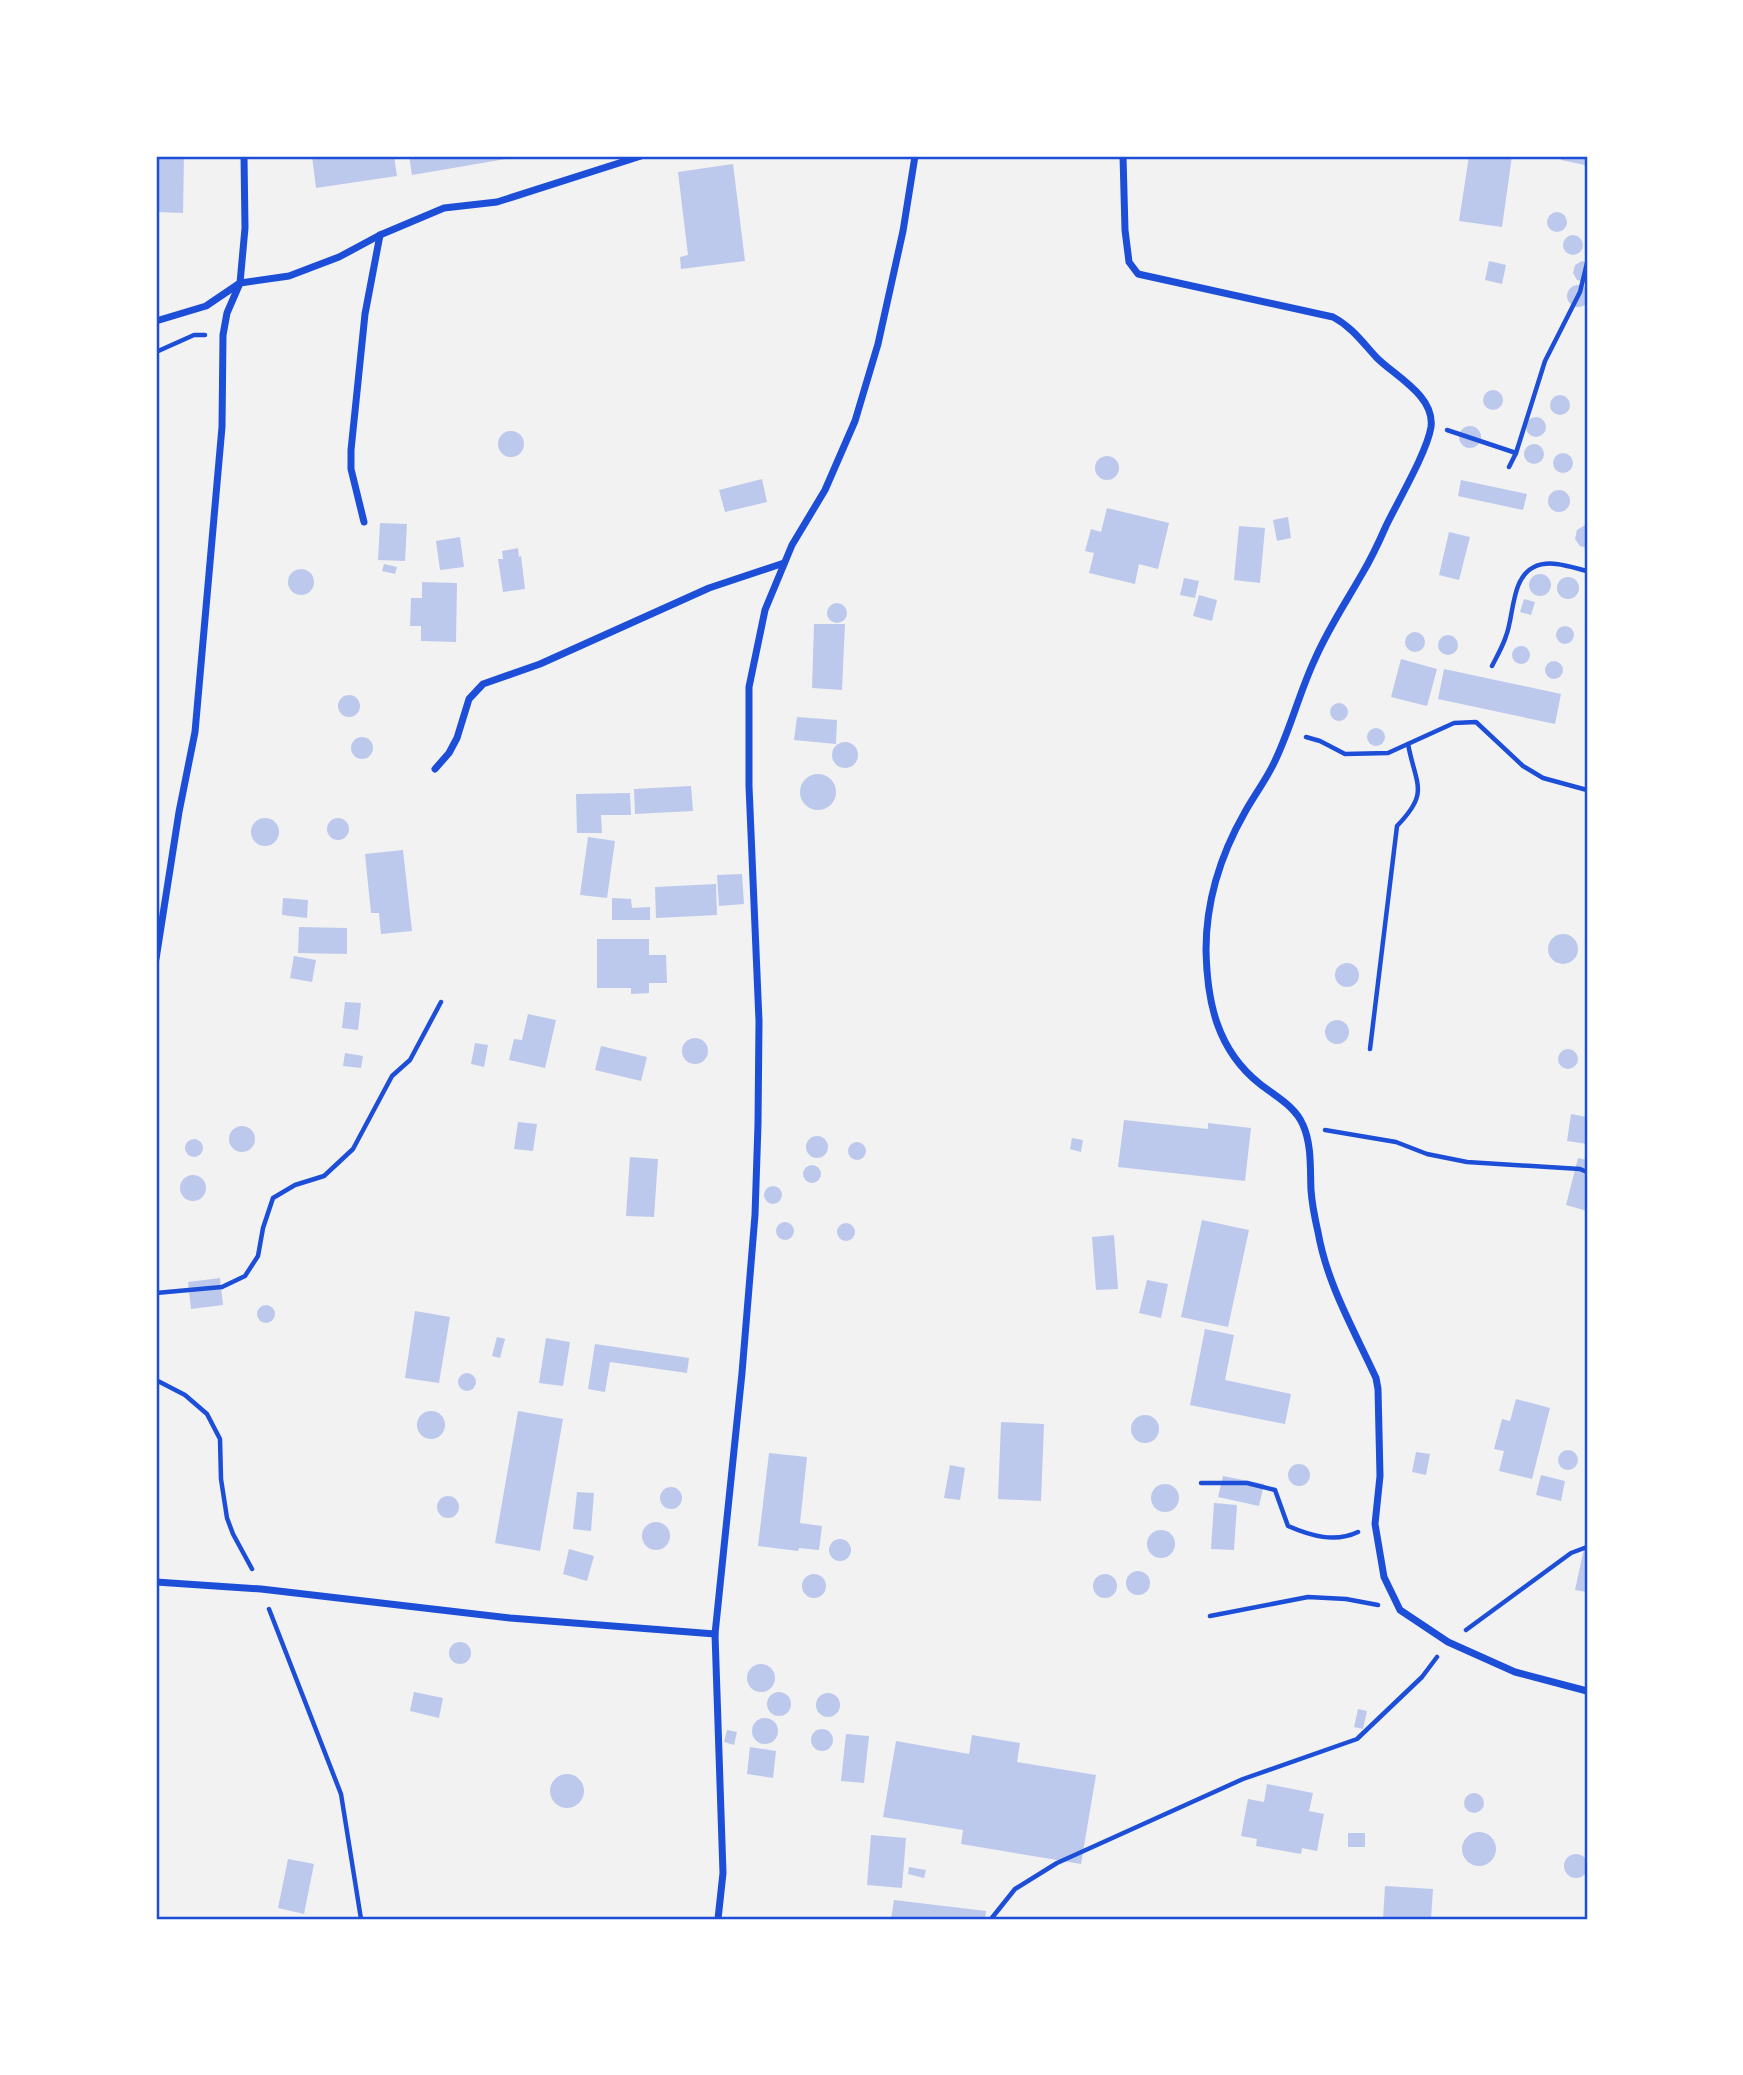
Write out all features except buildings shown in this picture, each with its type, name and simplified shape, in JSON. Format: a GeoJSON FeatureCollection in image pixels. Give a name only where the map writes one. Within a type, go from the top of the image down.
{"type":"FeatureCollection","features":[{"type":"Feature","properties":{"kind":"street"},"geometry":{"type":"LineString","coordinates":[[156,959],[179,812],[195,732],[222,427],[223,335],[240,283],[245,228],[244,156]]}},
{"type":"Feature","properties":{"kind":"street"},"geometry":{"type":"LineString","coordinates":[[156,321],[206,306],[240,283],[289,276],[339,257],[380,235],[444,208],[497,202],[641,156]]}},
{"type":"Feature","properties":{"kind":"street"},"geometry":{"type":"LineString","coordinates":[[718,1919],[723,1873],[715,1634],[735,1448],[755,1215],[759,1021],[749,786],[749,687],[765,610],[792,545],[825,490],[855,421],[878,344],[903,231],[915,156]]}},
{"type":"Feature","properties":{"kind":"street"},"geometry":{"type":"LineString","coordinates":[[1123,156],[1127,252],[1129,262],[1138,274],[1333,317],[1346,324],[1378,358],[1409,384],[1424,402],[1431,426],[1419,457],[1365,570],[1316,657],[1272,768],[1244,814],[1226,851],[1211,897],[1206,946],[1208,996],[1222,1036],[1235,1061],[1258,1083],[1289,1105],[1304,1125],[1311,1167],[1311,1192],[1324,1261],[1338,1298],[1376,1378],[1380,1476],[1375,1524],[1384,1577],[1400,1609],[1448,1642],[1515,1672],[1587,1691]]}},
{"type":"Feature","properties":{"kind":"street"},"geometry":{"type":"LineString","coordinates":[[364,522],[351,469],[351,450],[365,314],[380,235]]}},
{"type":"Feature","properties":{"kind":"street"},"geometry":{"type":"LineString","coordinates":[[435,769],[449,753],[457,738],[469,699],[483,684],[540,664],[709,588],[784,564]]}},
{"type":"Feature","properties":{"kind":"street"},"geometry":{"type":"LineString","coordinates":[[156,1582],[261,1589],[498,1617],[715,1634]]}},
{"type":"Feature","properties":{"kind":"path"},"geometry":{"type":"LineString","coordinates":[[1509,467],[1516,453],[1545,361],[1580,292],[1587,263]]}},
{"type":"Feature","properties":{"kind":"path"},"geometry":{"type":"LineString","coordinates":[[156,352],[194,335],[223,335]]}},
{"type":"Feature","properties":{"kind":"path"},"geometry":{"type":"LineString","coordinates":[[1431,426],[1474,437],[1516,453]]}},
{"type":"Feature","properties":{"kind":"path"},"geometry":{"type":"LineString","coordinates":[[1492,666],[1506,636],[1518,586],[1524,575],[1534,567],[1553,563],[1587,571]]}},
{"type":"Feature","properties":{"kind":"path"},"geometry":{"type":"LineString","coordinates":[[1288,733],[1320,741],[1345,754],[1388,753],[1454,723],[1476,722],[1523,766],[1543,778],[1587,790]]}},
{"type":"Feature","properties":{"kind":"path"},"geometry":{"type":"LineString","coordinates":[[1370,1049],[1397,826],[1412,810],[1419,793],[1408,744]]}},
{"type":"Feature","properties":{"kind":"path"},"geometry":{"type":"LineString","coordinates":[[156,1293],[222,1287],[245,1276],[258,1256],[263,1228],[273,1198],[295,1185],[324,1175],[353,1149],[392,1076],[410,1060],[441,1002]]}},
{"type":"Feature","properties":{"kind":"path"},"geometry":{"type":"LineString","coordinates":[[1304,1125],[1396,1142],[1427,1154],[1467,1162],[1580,1169],[1587,1172]]}},
{"type":"Feature","properties":{"kind":"path"},"geometry":{"type":"LineString","coordinates":[[156,1380],[185,1395],[207,1414],[220,1439],[221,1479],[227,1518],[261,1589],[341,1794],[361,1919]]}},
{"type":"Feature","properties":{"kind":"path"},"geometry":{"type":"LineString","coordinates":[[1201,1483],[1247,1483],[1275,1490],[1288,1526],[1312,1536],[1347,1537],[1375,1524]]}},
{"type":"Feature","properties":{"kind":"path"},"geometry":{"type":"LineString","coordinates":[[991,1919],[1015,1889],[1057,1863],[1243,1779],[1357,1739],[1422,1677],[1448,1642],[1481,1621],[1511,1595],[1571,1553],[1587,1547]]}},
{"type":"Feature","properties":{"kind":"path"},"geometry":{"type":"LineString","coordinates":[[1210,1616],[1308,1597],[1346,1599],[1400,1609]]}}]}
